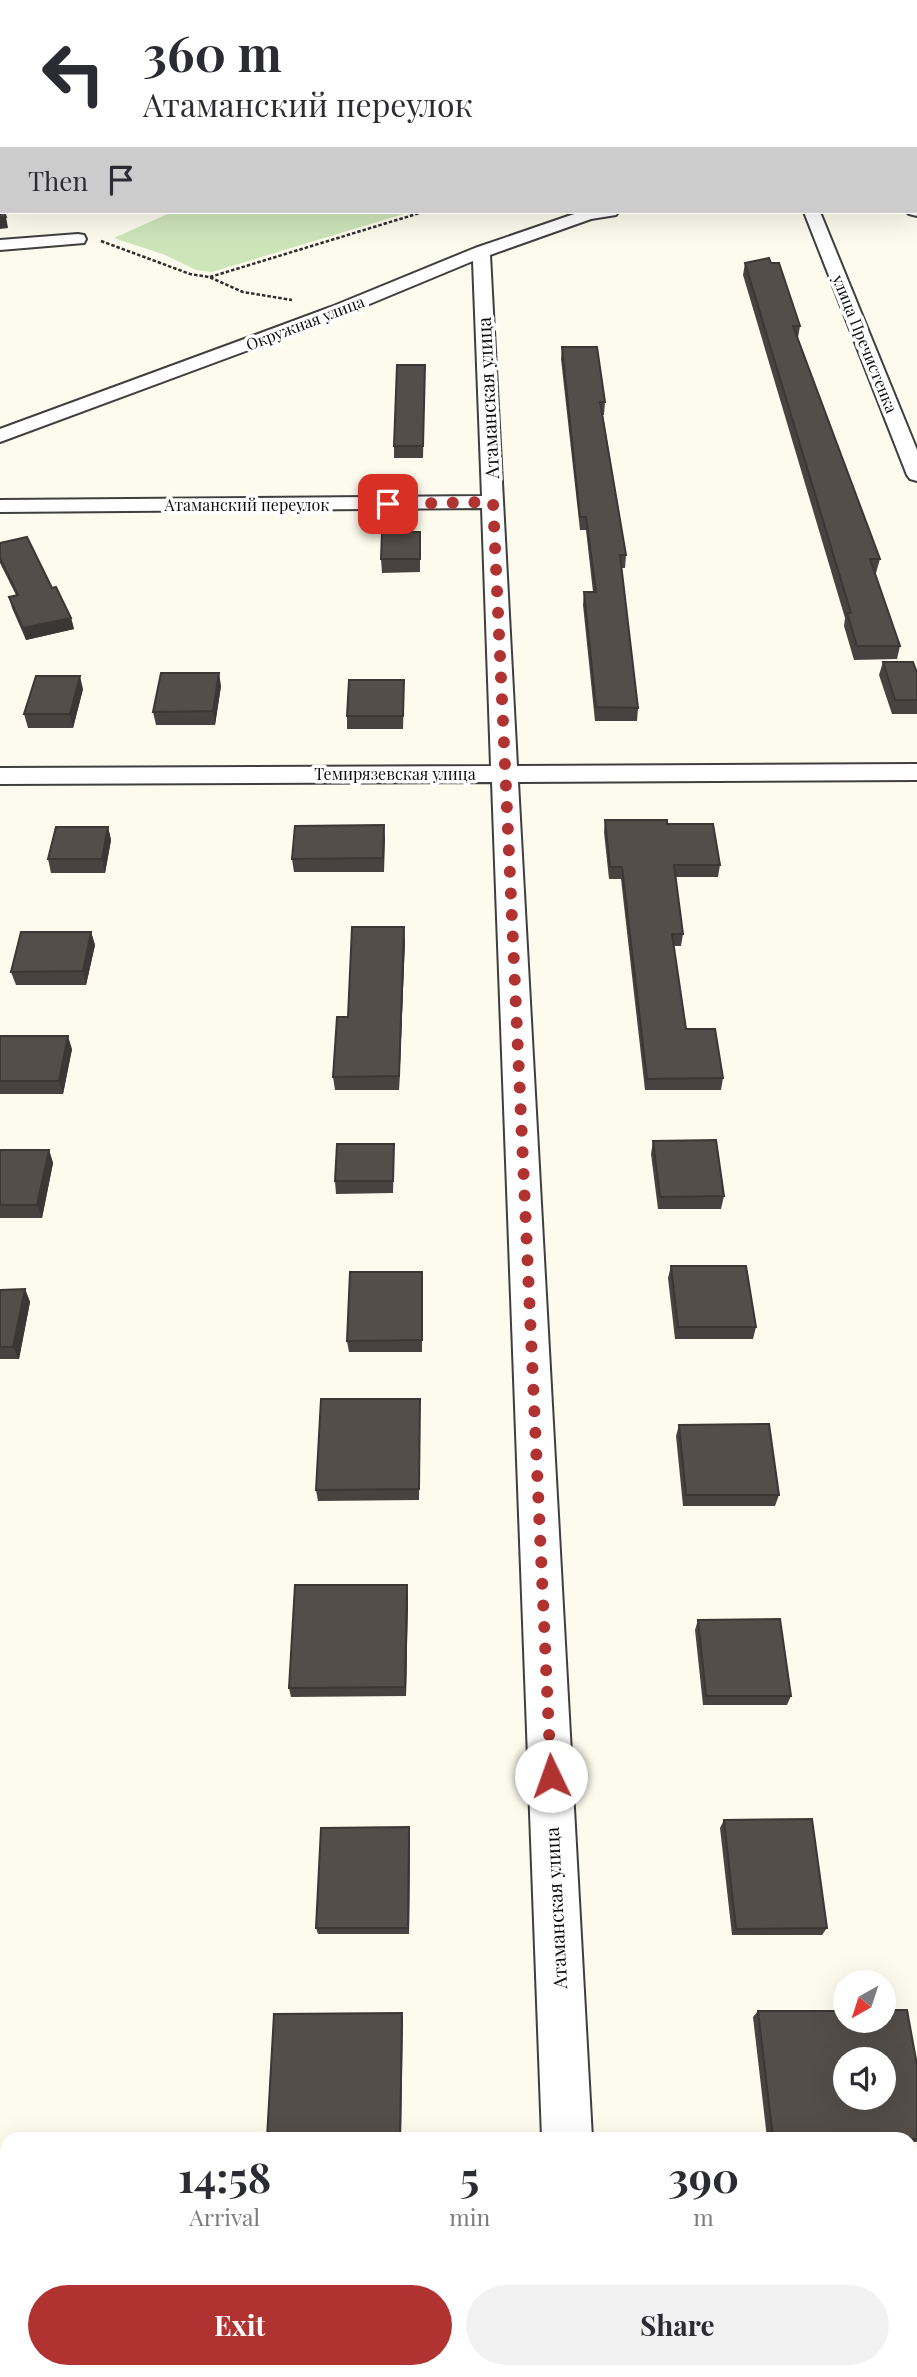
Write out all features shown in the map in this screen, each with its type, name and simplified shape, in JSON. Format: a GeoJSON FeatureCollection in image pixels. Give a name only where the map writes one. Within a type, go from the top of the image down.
{"type":"FeatureCollection","features":[{"type":"Feature","properties":{"kind":"street","name":"Окружная улица"},"geometry":{"type":"LineString","coordinates":[[0,436],[337,311],[481,252],[589,214]]}},
{"type":"Feature","properties":{"kind":"street","name":"улица Пречистенка"},"geometry":{"type":"LineString","coordinates":[[813,214],[917,475]]}},
{"type":"Feature","properties":{"kind":"street"},"geometry":{"type":"LineString","coordinates":[[0,245],[78,239]]}},
{"type":"Feature","properties":{"kind":"street","name":"Атаманская улица"},"geometry":{"type":"LineString","coordinates":[[481,252],[567,2132]]}},
{"type":"Feature","properties":{"kind":"street","name":"Атаманский переулок"},"geometry":{"type":"LineString","coordinates":[[0,506],[493,502]]}},
{"type":"Feature","properties":{"kind":"street","name":"Темирязевская улица"},"geometry":{"type":"LineString","coordinates":[[0,776],[917,772]]}},
{"type":"Feature","properties":{"kind":"path"},"geometry":{"type":"LineString","coordinates":[[209,277],[416,214]]}},
{"type":"Feature","properties":{"kind":"path"},"geometry":{"type":"LineString","coordinates":[[78,239],[102,241],[190,274],[209,277],[243,292],[337,311]]}},
{"type":"Feature","properties":{"kind":"green space"},"geometry":{"type":"Polygon","coordinates":[[[168,214],[403,214],[212,272],[196,270],[165,255],[114,238],[168,214]]]}},
{"type":"Feature","properties":{"kind":"building"},"geometry":{"type":"Polygon","coordinates":[[[769,258],[771,263],[779,263],[800,326],[793,326],[880,559],[870,559],[900,646],[857,646],[847,613],[851,613],[745,263],[769,258]]]}},
{"type":"Feature","properties":{"kind":"building"},"geometry":{"type":"Polygon","coordinates":[[[562,347],[597,347],[605,402],[600,402],[626,555],[620,555],[638,708],[596,707],[584,592],[596,592],[586,517],[580,517],[562,347]]]}},
{"type":"Feature","properties":{"kind":"building"},"geometry":{"type":"Polygon","coordinates":[[[397,365],[425,365],[423,446],[394,446],[397,365]]]}},
{"type":"Feature","properties":{"kind":"building"},"geometry":{"type":"Polygon","coordinates":[[[382,532],[420,532],[420,559],[381,559],[382,532]]]}},
{"type":"Feature","properties":{"kind":"building"},"geometry":{"type":"Polygon","coordinates":[[[27,537],[52,588],[56,587],[71,618],[23,628],[9,597],[18,595],[0,558],[0,543],[27,537]]]}},
{"type":"Feature","properties":{"kind":"building"},"geometry":{"type":"Polygon","coordinates":[[[883,662],[913,662],[917,673],[917,700],[895,700],[883,662]]]}},
{"type":"Feature","properties":{"kind":"building"},"geometry":{"type":"Polygon","coordinates":[[[161,673],[219,673],[213,711],[153,712],[161,673]]]}},
{"type":"Feature","properties":{"kind":"building"},"geometry":{"type":"Polygon","coordinates":[[[36,676],[80,676],[70,714],[24,714],[36,676]]]}},
{"type":"Feature","properties":{"kind":"building"},"geometry":{"type":"Polygon","coordinates":[[[349,680],[404,680],[403,716],[347,716],[349,680]]]}},
{"type":"Feature","properties":{"kind":"building"},"geometry":{"type":"Polygon","coordinates":[[[605,820],[667,820],[667,824],[713,824],[720,865],[674,865],[683,934],[672,934],[686,1029],[715,1029],[723,1078],[647,1079],[622,867],[610,867],[605,820]]]}},
{"type":"Feature","properties":{"kind":"building"},"geometry":{"type":"Polygon","coordinates":[[[384,825],[383,858],[292,859],[295,826],[384,825]]]}},
{"type":"Feature","properties":{"kind":"building"},"geometry":{"type":"Polygon","coordinates":[[[56,827],[108,827],[102,859],[48,859],[56,827]]]}},
{"type":"Feature","properties":{"kind":"building"},"geometry":{"type":"Polygon","coordinates":[[[352,927],[404,927],[399,1076],[333,1077],[337,1017],[348,1017],[352,927]]]}},
{"type":"Feature","properties":{"kind":"building"},"geometry":{"type":"Polygon","coordinates":[[[21,932],[91,932],[83,971],[11,972],[21,932]]]}},
{"type":"Feature","properties":{"kind":"building"},"geometry":{"type":"Polygon","coordinates":[[[0,1036],[68,1036],[59,1081],[0,1081],[0,1036]]]}},
{"type":"Feature","properties":{"kind":"building"},"geometry":{"type":"Polygon","coordinates":[[[716,1140],[724,1196],[660,1197],[653,1141],[716,1140]]]}},
{"type":"Feature","properties":{"kind":"building"},"geometry":{"type":"Polygon","coordinates":[[[337,1144],[394,1144],[393,1181],[335,1181],[337,1144]]]}},
{"type":"Feature","properties":{"kind":"building"},"geometry":{"type":"Polygon","coordinates":[[[0,1150],[49,1150],[37,1205],[0,1205],[0,1150]]]}},
{"type":"Feature","properties":{"kind":"building"},"geometry":{"type":"Polygon","coordinates":[[[671,1266],[746,1266],[756,1327],[678,1327],[671,1266]]]}},
{"type":"Feature","properties":{"kind":"building"},"geometry":{"type":"Polygon","coordinates":[[[350,1272],[422,1272],[422,1340],[347,1341],[350,1272]]]}},
{"type":"Feature","properties":{"kind":"building"},"geometry":{"type":"Polygon","coordinates":[[[25,1289],[13,1347],[0,1347],[0,1290],[25,1289]]]}},
{"type":"Feature","properties":{"kind":"building"},"geometry":{"type":"Polygon","coordinates":[[[321,1399],[420,1399],[419,1489],[316,1490],[321,1399]]]}},
{"type":"Feature","properties":{"kind":"building"},"geometry":{"type":"Polygon","coordinates":[[[769,1424],[779,1495],[686,1495],[679,1425],[769,1424]]]}},
{"type":"Feature","properties":{"kind":"building"},"geometry":{"type":"Polygon","coordinates":[[[295,1585],[407,1585],[405,1687],[289,1688],[295,1585]]]}},
{"type":"Feature","properties":{"kind":"building"},"geometry":{"type":"Polygon","coordinates":[[[780,1619],[791,1696],[706,1696],[698,1620],[780,1619]]]}},
{"type":"Feature","properties":{"kind":"building"},"geometry":{"type":"Polygon","coordinates":[[[812,1819],[827,1928],[736,1929],[724,1820],[812,1819]]]}},
{"type":"Feature","properties":{"kind":"building"},"geometry":{"type":"Polygon","coordinates":[[[409,1827],[408,1928],[316,1928],[321,1828],[409,1827]]]}},
{"type":"Feature","properties":{"kind":"building"},"geometry":{"type":"Polygon","coordinates":[[[896,2010],[907,2010],[917,2065],[917,2132],[772,2132],[758,2011],[833,2011],[833,2034],[896,2034],[896,2010]]]}},
{"type":"Feature","properties":{"kind":"building"},"geometry":{"type":"Polygon","coordinates":[[[402,2013],[400,2132],[267,2132],[274,2014],[402,2013]]]}},
{"type":"Feature","properties":{"kind":"route"},"geometry":{"type":"LineString","coordinates":[[388,504],[493,502],[551,1776]]}}]}
